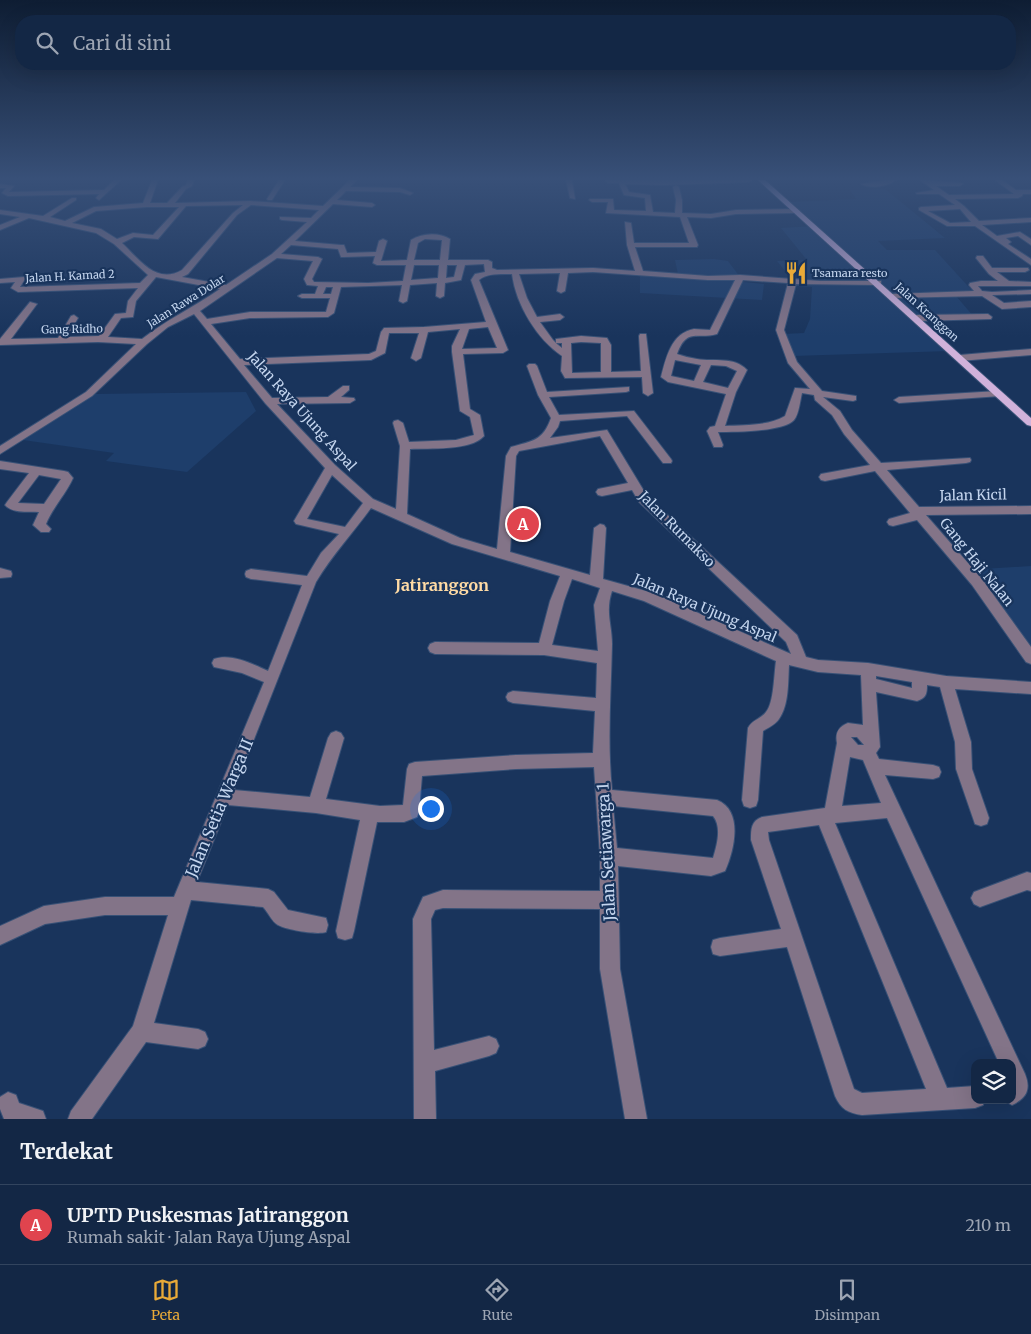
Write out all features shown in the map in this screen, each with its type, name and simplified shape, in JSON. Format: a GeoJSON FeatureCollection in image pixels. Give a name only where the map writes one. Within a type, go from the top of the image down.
{"type":"FeatureCollection","features":[{"type":"Feature","properties":{"kind":"main road","name":"Jalan Kranggan"},"geometry":{"type":"LineString","coordinates":[[821,232],[1031,423]]}},
{"type":"Feature","properties":{"kind":"street"},"geometry":{"type":"LineString","coordinates":[[102,232],[117,242],[148,273],[227,288]]}},
{"type":"Feature","properties":{"kind":"street"},"geometry":{"type":"LineString","coordinates":[[117,242],[133,236],[155,236],[159,232]]}},
{"type":"Feature","properties":{"kind":"street"},"geometry":{"type":"LineString","coordinates":[[176,277],[185,272],[219,232]]}},
{"type":"Feature","properties":{"kind":"street","name":"Jalan Rawa Dolar"},"geometry":{"type":"LineString","coordinates":[[0,452],[89,394],[144,342],[165,325],[195,310],[275,256],[301,232]]}},
{"type":"Feature","properties":{"kind":"street"},"geometry":{"type":"LineString","coordinates":[[629,232],[640,273]]}},
{"type":"Feature","properties":{"kind":"street"},"geometry":{"type":"LineString","coordinates":[[631,245],[694,245],[688,232]]}},
{"type":"Feature","properties":{"kind":"street"},"geometry":{"type":"LineString","coordinates":[[988,232],[1031,263]]}},
{"type":"Feature","properties":{"kind":"street"},"geometry":{"type":"LineString","coordinates":[[1024,232],[1002,235],[1000,237],[1021,252],[1031,254]]}},
{"type":"Feature","properties":{"kind":"street"},"geometry":{"type":"LineString","coordinates":[[1020,234],[1031,243]]}},
{"type":"Feature","properties":{"kind":"street"},"geometry":{"type":"LineString","coordinates":[[402,301],[415,241],[421,238],[440,237],[447,241],[440,296]]}},
{"type":"Feature","properties":{"kind":"street"},"geometry":{"type":"LineString","coordinates":[[363,276],[376,265],[383,241]]}},
{"type":"Feature","properties":{"kind":"street"},"geometry":{"type":"LineString","coordinates":[[291,243],[341,247],[344,254],[376,265],[488,262],[488,270],[493,270],[494,272]]}},
{"type":"Feature","properties":{"kind":"street"},"geometry":{"type":"LineString","coordinates":[[275,256],[318,259],[308,279],[311,283],[323,284],[405,283],[458,278],[461,263]]}},
{"type":"Feature","properties":{"kind":"street"},"geometry":{"type":"LineString","coordinates":[[980,258],[990,270],[1006,283]]}},
{"type":"Feature","properties":{"kind":"street"},"geometry":{"type":"LineString","coordinates":[[457,352],[503,350],[475,280],[478,276],[494,272],[564,270],[792,282],[878,283]]}},
{"type":"Feature","properties":{"kind":"street"},"geometry":{"type":"LineString","coordinates":[[561,291],[564,270]]}},
{"type":"Feature","properties":{"kind":"street"},"geometry":{"type":"LineString","coordinates":[[990,270],[1025,270]]}},
{"type":"Feature","properties":{"kind":"street"},"geometry":{"type":"LineString","coordinates":[[514,271],[515,280],[534,320],[549,341],[566,356]]}},
{"type":"Feature","properties":{"kind":"street"},"geometry":{"type":"LineString","coordinates":[[102,339],[118,316],[130,315],[132,301],[154,274]]}},
{"type":"Feature","properties":{"kind":"street"},"geometry":{"type":"LineString","coordinates":[[731,392],[667,379],[666,377],[677,342],[686,335],[696,332],[714,332],[740,278]]}},
{"type":"Feature","properties":{"kind":"street","name":"Jalan H. Kamad 2"},"geometry":{"type":"LineString","coordinates":[[0,281],[21,279],[15,288],[18,290],[145,284]]}},
{"type":"Feature","properties":{"kind":"street"},"geometry":{"type":"LineString","coordinates":[[792,282],[780,330],[793,363],[819,393]]}},
{"type":"Feature","properties":{"kind":"street"},"geometry":{"type":"LineString","coordinates":[[318,296],[323,284]]}},
{"type":"Feature","properties":{"kind":"street"},"geometry":{"type":"LineString","coordinates":[[205,322],[250,315],[325,315],[330,312],[338,284]]}},
{"type":"Feature","properties":{"kind":"street"},"geometry":{"type":"LineString","coordinates":[[1028,306],[1002,306],[987,293],[973,285],[1031,284]]}},
{"type":"Feature","properties":{"kind":"street"},"geometry":{"type":"LineString","coordinates":[[892,296],[1031,292]]}},
{"type":"Feature","properties":{"kind":"street"},"geometry":{"type":"LineString","coordinates":[[302,296],[334,296]]}},
{"type":"Feature","properties":{"kind":"street"},"geometry":{"type":"LineString","coordinates":[[250,315],[258,303]]}},
{"type":"Feature","properties":{"kind":"street"},"geometry":{"type":"LineString","coordinates":[[291,314],[295,303]]}},
{"type":"Feature","properties":{"kind":"street"},"geometry":{"type":"LineString","coordinates":[[2,342],[34,304]]}},
{"type":"Feature","properties":{"kind":"street","name":"Jalan Raya Ujung Aspal"},"geometry":{"type":"LineString","coordinates":[[195,310],[269,400],[331,468],[369,502],[401,517],[456,540],[503,556],[648,597],[783,658],[801,663],[868,669],[946,682],[1031,688]]}},
{"type":"Feature","properties":{"kind":"street"},"geometry":{"type":"LineString","coordinates":[[534,320],[560,317]]}},
{"type":"Feature","properties":{"kind":"street"},"geometry":{"type":"LineString","coordinates":[[917,318],[988,317]]}},
{"type":"Feature","properties":{"kind":"street"},"geometry":{"type":"LineString","coordinates":[[61,340],[74,318]]}},
{"type":"Feature","properties":{"kind":"street"},"geometry":{"type":"LineString","coordinates":[[237,362],[371,358],[380,353],[385,332],[388,330],[424,330],[491,324]]}},
{"type":"Feature","properties":{"kind":"street"},"geometry":{"type":"LineString","coordinates":[[405,446],[466,441],[479,436],[475,415],[465,411],[457,352],[457,346],[465,327]]}},
{"type":"Feature","properties":{"kind":"street"},"geometry":{"type":"LineString","coordinates":[[416,358],[424,330]]}},
{"type":"Feature","properties":{"kind":"street"},"geometry":{"type":"LineString","coordinates":[[643,336],[648,393]]}},
{"type":"Feature","properties":{"kind":"street","name":"Gang Ridho"},"geometry":{"type":"LineString","coordinates":[[2,342],[102,339],[144,342]]}},
{"type":"Feature","properties":{"kind":"street"},"geometry":{"type":"LineString","coordinates":[[567,340],[566,371],[568,376],[647,374]]}},
{"type":"Feature","properties":{"kind":"street"},"geometry":{"type":"LineString","coordinates":[[549,341],[604,340],[606,342],[606,376]]}},
{"type":"Feature","properties":{"kind":"street"},"geometry":{"type":"LineString","coordinates":[[960,358],[1031,352]]}},
{"type":"Feature","properties":{"kind":"street"},"geometry":{"type":"LineString","coordinates":[[672,356],[707,363],[717,362],[738,366],[742,370],[731,392],[719,429]]}},
{"type":"Feature","properties":{"kind":"street"},"geometry":{"type":"LineString","coordinates":[[696,384],[707,363]]}},
{"type":"Feature","properties":{"kind":"street"},"geometry":{"type":"LineString","coordinates":[[503,556],[511,456],[515,449],[540,443],[554,427],[556,418],[543,395],[532,366]]}},
{"type":"Feature","properties":{"kind":"street"},"geometry":{"type":"LineString","coordinates":[[331,400],[346,388]]}},
{"type":"Feature","properties":{"kind":"street"},"geometry":{"type":"LineString","coordinates":[[543,395],[626,390]]}},
{"type":"Feature","properties":{"kind":"street"},"geometry":{"type":"LineString","coordinates":[[718,445],[712,431],[783,422],[790,418],[797,390],[854,398]]}},
{"type":"Feature","properties":{"kind":"street","name":"Gang Haji Nalan"},"geometry":{"type":"LineString","coordinates":[[819,393],[818,398],[836,413],[848,432],[877,467],[977,582],[1031,658]]}},
{"type":"Feature","properties":{"kind":"street"},"geometry":{"type":"LineString","coordinates":[[899,400],[998,394]]}},
{"type":"Feature","properties":{"kind":"street"},"geometry":{"type":"LineString","coordinates":[[269,400],[350,400]]}},
{"type":"Feature","properties":{"kind":"street"},"geometry":{"type":"LineString","coordinates":[[556,418],[630,413],[667,460]]}},
{"type":"Feature","properties":{"kind":"street"},"geometry":{"type":"LineString","coordinates":[[398,423],[405,446],[401,517]]}},
{"type":"Feature","properties":{"kind":"street","name":"Jalan Rumakso"},"geometry":{"type":"LineString","coordinates":[[540,443],[603,432],[643,499],[792,639],[801,663]]}},
{"type":"Feature","properties":{"kind":"street"},"geometry":{"type":"LineString","coordinates":[[824,477],[877,467],[966,460]]}},
{"type":"Feature","properties":{"kind":"street"},"geometry":{"type":"LineString","coordinates":[[0,465],[64,475],[67,478],[38,525],[44,529]]}},
{"type":"Feature","properties":{"kind":"street"},"geometry":{"type":"LineString","coordinates":[[331,468],[300,521],[348,532]]}},
{"type":"Feature","properties":{"kind":"street"},"geometry":{"type":"LineString","coordinates":[[36,472],[11,505],[14,507],[47,508]]}},
{"type":"Feature","properties":{"kind":"street"},"geometry":{"type":"LineString","coordinates":[[602,492],[634,486]]}},
{"type":"Feature","properties":{"kind":"street","name":"Jalan Setia Warga II"},"geometry":{"type":"LineString","coordinates":[[79,1119],[141,1031],[182,898],[310,581],[325,556],[348,532],[369,502]]}},
{"type":"Feature","properties":{"kind":"street","name":"Jalan Kicil"},"geometry":{"type":"LineString","coordinates":[[893,522],[917,513],[1031,510]]}},
{"type":"Feature","properties":{"kind":"street","name":"Jalan Setiawarga 1"},"geometry":{"type":"LineString","coordinates":[[600,528],[601,605],[605,641],[601,760],[609,856],[610,969],[636,1119]]}},
{"type":"Feature","properties":{"kind":"street"},"geometry":{"type":"LineString","coordinates":[[251,574],[310,581]]}},
{"type":"Feature","properties":{"kind":"street"},"geometry":{"type":"LineString","coordinates":[[544,649],[557,601],[567,575]]}},
{"type":"Feature","properties":{"kind":"street"},"geometry":{"type":"LineString","coordinates":[[435,648],[544,649],[604,658]]}},
{"type":"Feature","properties":{"kind":"street"},"geometry":{"type":"LineString","coordinates":[[750,800],[756,728],[773,716],[779,697],[783,658]]}},
{"type":"Feature","properties":{"kind":"street"},"geometry":{"type":"LineString","coordinates":[[219,663],[244,667],[272,679]]}},
{"type":"Feature","properties":{"kind":"street"},"geometry":{"type":"LineString","coordinates":[[868,669],[871,753],[892,810],[1008,1059]]}},
{"type":"Feature","properties":{"kind":"street"},"geometry":{"type":"LineString","coordinates":[[869,684],[917,695],[920,692],[919,678]]}},
{"type":"Feature","properties":{"kind":"street"},"geometry":{"type":"LineString","coordinates":[[946,682],[963,742],[964,769],[981,818]]}},
{"type":"Feature","properties":{"kind":"street"},"geometry":{"type":"LineString","coordinates":[[513,697],[603,705]]}},
{"type":"Feature","properties":{"kind":"street"},"geometry":{"type":"LineString","coordinates":[[316,805],[336,738]]}},
{"type":"Feature","properties":{"kind":"street"},"geometry":{"type":"LineString","coordinates":[[933,772],[871,753],[860,753],[851,750],[845,743],[828,816],[941,1100]]}},
{"type":"Feature","properties":{"kind":"street"},"geometry":{"type":"LineString","coordinates":[[223,797],[316,805],[370,813],[409,812],[414,772],[418,769],[516,762],[601,760]]}},
{"type":"Feature","properties":{"kind":"street"},"geometry":{"type":"LineString","coordinates":[[604,797],[717,808],[724,814],[726,822],[724,857],[719,865],[711,867],[609,856]]}},
{"type":"Feature","properties":{"kind":"street"},"geometry":{"type":"LineString","coordinates":[[892,810],[762,825],[759,828],[760,840],[846,1096],[853,1102],[862,1104],[971,1097]]}},
{"type":"Feature","properties":{"kind":"street"},"geometry":{"type":"LineString","coordinates":[[345,932],[370,813]]}},
{"type":"Feature","properties":{"kind":"street"},"geometry":{"type":"LineString","coordinates":[[980,898],[1027,881],[1031,882]]}},
{"type":"Feature","properties":{"kind":"street"},"geometry":{"type":"LineString","coordinates":[[0,936],[44,916],[105,906],[182,898],[268,898],[283,918],[319,925]]}},
{"type":"Feature","properties":{"kind":"street"},"geometry":{"type":"LineString","coordinates":[[425,1119],[422,919],[429,903],[443,899],[609,900]]}},
{"type":"Feature","properties":{"kind":"street"},"geometry":{"type":"LineString","coordinates":[[720,947],[794,937]]}},
{"type":"Feature","properties":{"kind":"street"},"geometry":{"type":"LineString","coordinates":[[141,1031],[198,1040]]}},
{"type":"Feature","properties":{"kind":"street"},"geometry":{"type":"LineString","coordinates":[[424,1063],[489,1046]]}},
{"type":"Feature","properties":{"kind":"street"},"geometry":{"type":"LineString","coordinates":[[1016,1077],[1018,1081],[1018,1089],[1016,1091]]}},
{"type":"Feature","properties":{"kind":"street"},"geometry":{"type":"LineString","coordinates":[[8,1103],[12,1111],[35,1119]]}},
{"type":"Feature","properties":{"kind":"shaded area"},"geometry":{"type":"Polygon","coordinates":[[[784,232],[938,232],[945,238],[878,241],[887,250],[935,250],[976,295],[956,296],[974,317],[918,318],[950,351],[793,356],[783,334],[804,333],[810,319],[812,287],[794,286],[794,282],[777,261],[807,260],[784,232]]]}},
{"type":"Feature","properties":{"kind":"shaded area"},"geometry":{"type":"Polygon","coordinates":[[[714,259],[728,261],[740,277],[734,281],[764,284],[762,300],[640,293],[640,273],[679,279],[675,260],[714,259]]]}},
{"type":"Feature","properties":{"kind":"shaded area"},"geometry":{"type":"Polygon","coordinates":[[[246,392],[256,411],[187,472],[106,461],[114,453],[23,440],[94,394],[246,392]]]}},
{"type":"Feature","properties":{"kind":"shaded area"},"geometry":{"type":"Polygon","coordinates":[[[1031,566],[1031,657],[966,570],[1031,566]]]}},
{"type":"Feature","properties":{"kind":"place","name":"Tsamara resto"},"geometry":{"type":"Point","coordinates":[796,273]}},
{"type":"Feature","properties":{"kind":"place","name":"UPTD Puskesmas Jatiranggon"},"geometry":{"type":"Point","coordinates":[523,524]}},
{"type":"Feature","properties":{"kind":"district","name":"Jatiranggon"},"geometry":{"type":"Point","coordinates":[442,585]}}]}
